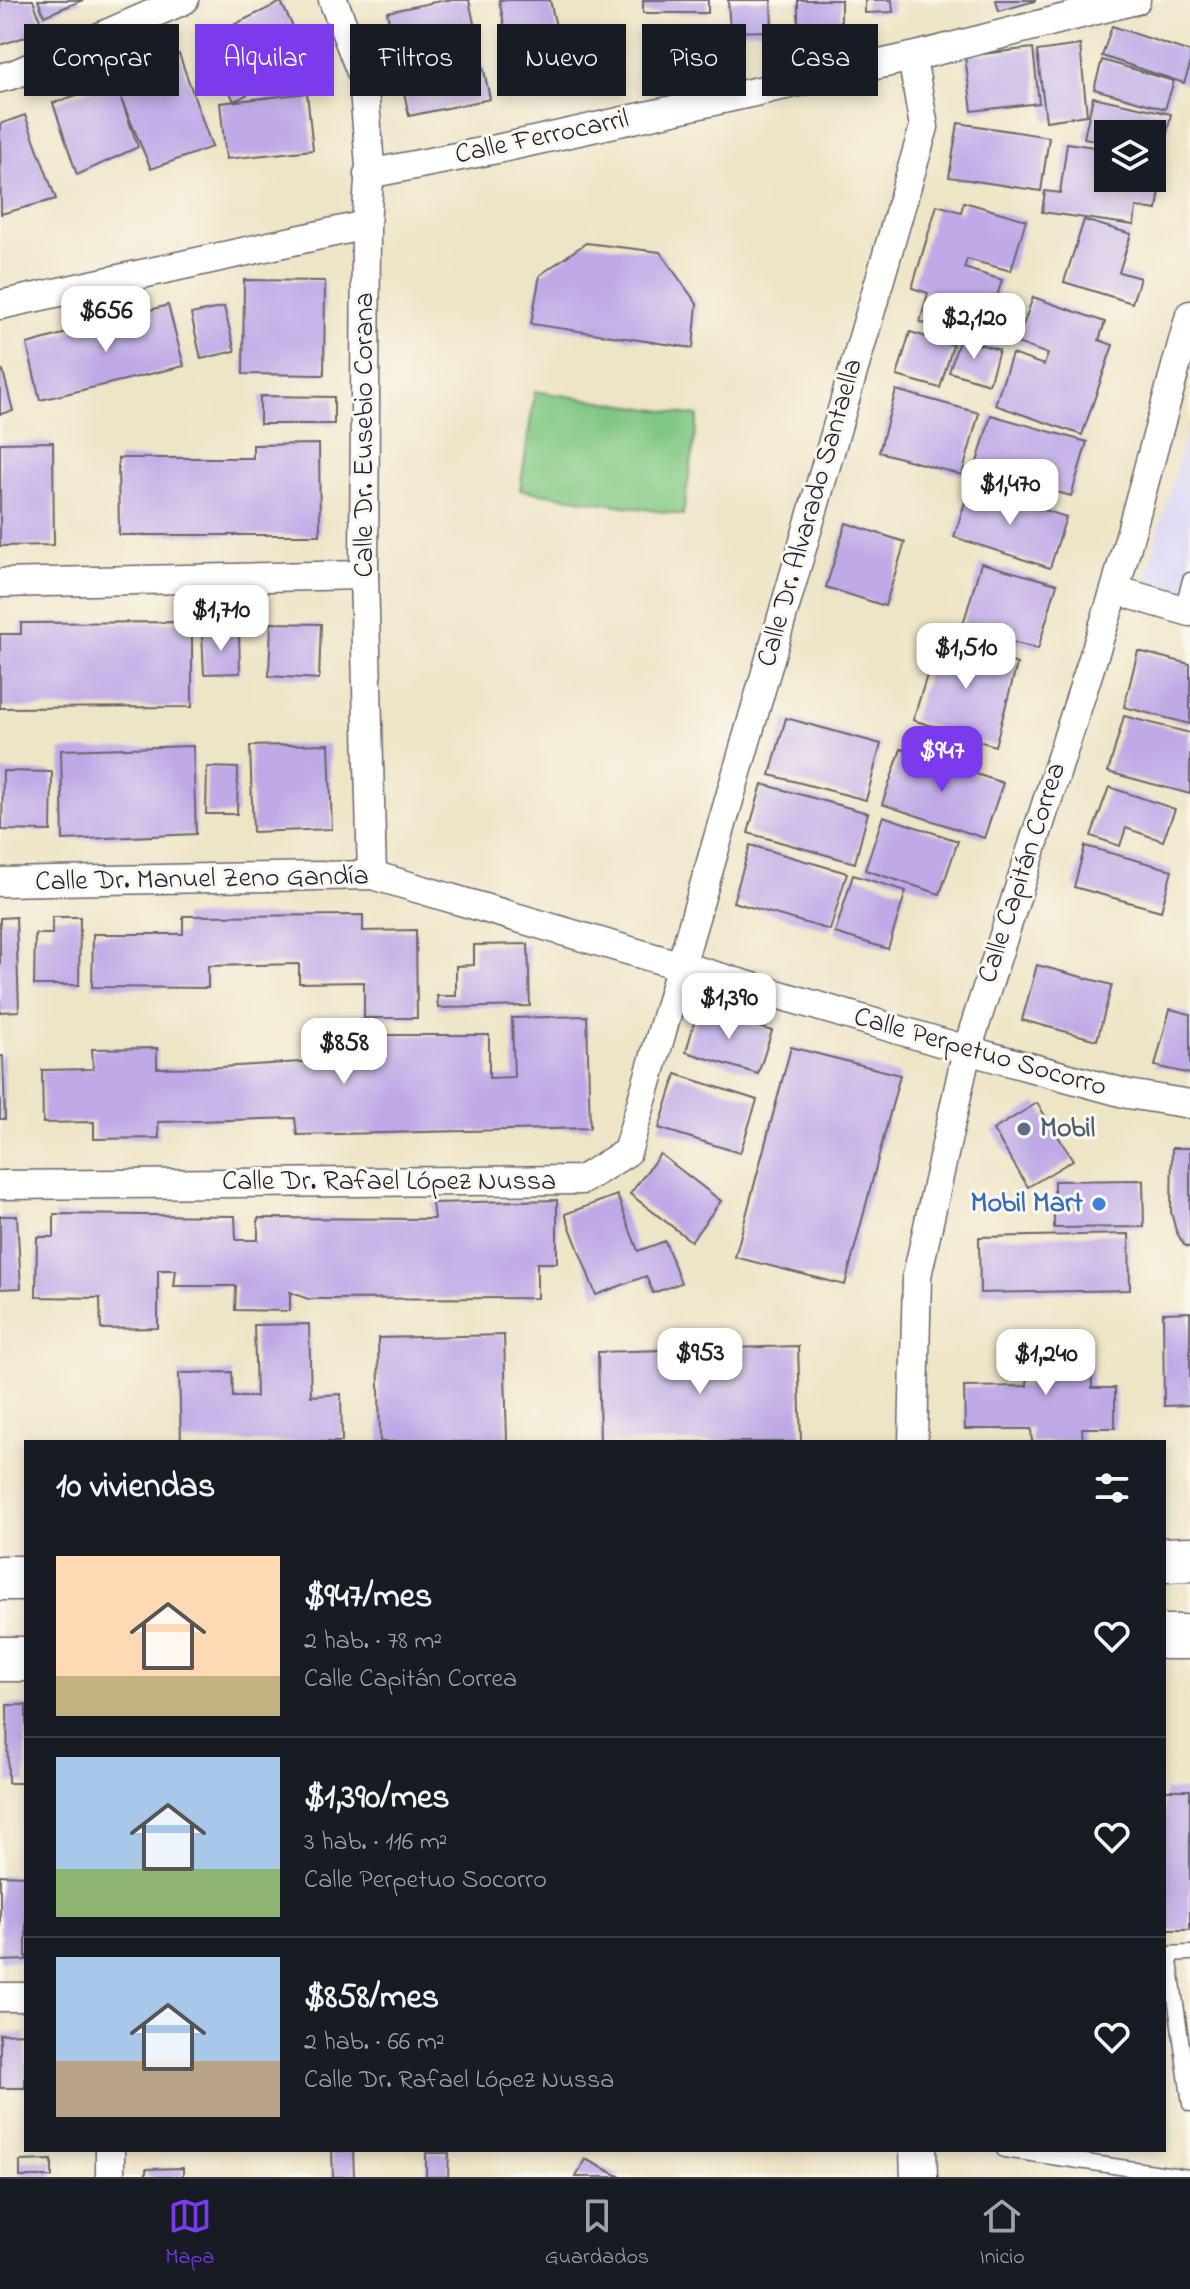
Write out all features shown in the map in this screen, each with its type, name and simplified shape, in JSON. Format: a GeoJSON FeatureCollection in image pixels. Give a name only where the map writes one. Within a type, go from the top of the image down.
{"type":"FeatureCollection","features":[{"type":"Feature","properties":{"kind":"main road"},"geometry":{"type":"LineString","coordinates":[[1166,1560],[1190,1559]]}},
{"type":"Feature","properties":{"kind":"main road"},"geometry":{"type":"LineString","coordinates":[[0,1578],[24,1578]]}},
{"type":"Feature","properties":{"kind":"main road"},"geometry":{"type":"LineString","coordinates":[[1166,1637],[1190,1637]]}},
{"type":"Feature","properties":{"kind":"main road"},"geometry":{"type":"LineString","coordinates":[[0,1659],[24,1659]]}},
{"type":"Feature","properties":{"kind":"street"},"geometry":{"type":"LineString","coordinates":[[0,78],[184,0]]}},
{"type":"Feature","properties":{"kind":"street","name":"Calle Dr. Eusebio Corana"},"geometry":{"type":"LineString","coordinates":[[333,0],[363,77],[370,166],[366,225],[364,575],[372,875]]}},
{"type":"Feature","properties":{"kind":"street","name":"Calle Ferrocarril"},"geometry":{"type":"LineString","coordinates":[[368,174],[497,149],[912,57],[1105,4],[1136,0]]}},
{"type":"Feature","properties":{"kind":"street","name":"Calle Dr. Alvarado Santaella"},"geometry":{"type":"LineString","coordinates":[[680,968],[924,127],[912,57]]}},
{"type":"Feature","properties":{"kind":"street"},"geometry":{"type":"LineString","coordinates":[[0,305],[366,225]]}},
{"type":"Feature","properties":{"kind":"street","name":"Calle Capitán Correa"},"geometry":{"type":"LineString","coordinates":[[913,1440],[917,1276],[967,1050],[1115,590],[1190,315]]}},
{"type":"Feature","properties":{"kind":"street"},"geometry":{"type":"LineString","coordinates":[[0,583],[364,575]]}},
{"type":"Feature","properties":{"kind":"street"},"geometry":{"type":"LineString","coordinates":[[1115,590],[1186,610]]}},
{"type":"Feature","properties":{"kind":"street","name":"Calle Dr. Manuel Zeno Gandía"},"geometry":{"type":"LineString","coordinates":[[0,882],[372,875],[680,968]]}},
{"type":"Feature","properties":{"kind":"street","name":"Calle Perpetuo Socorro"},"geometry":{"type":"LineString","coordinates":[[680,968],[1128,1094],[1190,1104]]}},
{"type":"Feature","properties":{"kind":"street","name":"Calle Dr. Rafael López Nussa"},"geometry":{"type":"LineString","coordinates":[[0,1185],[582,1180],[627,1152],[680,968]]}},
{"type":"Feature","properties":{"kind":"street"},"geometry":{"type":"LineString","coordinates":[[0,1997],[24,1997]]}},
{"type":"Feature","properties":{"kind":"street"},"geometry":{"type":"LineString","coordinates":[[110,2152],[110,2177]]}},
{"type":"Feature","properties":{"kind":"street"},"geometry":{"type":"LineString","coordinates":[[918,2152],[919,2177]]}},
{"type":"Feature","properties":{"kind":"lane"},"geometry":{"type":"LineString","coordinates":[[1186,610],[1190,580]]}},
{"type":"Feature","properties":{"kind":"lane"},"geometry":{"type":"LineString","coordinates":[[1190,1953],[1167,1954],[1190,2104]]}},
{"type":"Feature","properties":{"kind":"lane"},"geometry":{"type":"LineString","coordinates":[[1018,2152],[1188,2177]]}},
{"type":"Feature","properties":{"kind":"shaded area"},"geometry":{"type":"Polygon","coordinates":[[[1190,419],[1190,603],[1143,588],[1190,419]]]}},
{"type":"Feature","properties":{"kind":"green space"},"geometry":{"type":"Polygon","coordinates":[[[535,391],[698,416],[683,515],[520,490],[535,391]]]}},
{"type":"Feature","properties":{"kind":"building"},"geometry":{"type":"Polygon","coordinates":[[[0,0],[33,0],[42,24],[24,24],[24,37],[0,45],[0,0]]]}},
{"type":"Feature","properties":{"kind":"building"},"geometry":{"type":"Polygon","coordinates":[[[38,0],[83,0],[44,16],[38,0]]]}},
{"type":"Feature","properties":{"kind":"building"},"geometry":{"type":"Polygon","coordinates":[[[445,0],[469,0],[474,24],[390,24],[387,12],[445,0]]]}},
{"type":"Feature","properties":{"kind":"building"},"geometry":{"type":"Polygon","coordinates":[[[499,0],[550,0],[555,24],[504,24],[499,0]]]}},
{"type":"Feature","properties":{"kind":"building"},"geometry":{"type":"Polygon","coordinates":[[[643,0],[708,0],[708,13],[643,13],[643,0]]]}},
{"type":"Feature","properties":{"kind":"building"},"geometry":{"type":"Polygon","coordinates":[[[728,0],[771,0],[772,24],[762,24],[762,31],[746,32],[746,24],[730,24],[728,0]]]}},
{"type":"Feature","properties":{"kind":"building"},"geometry":{"type":"Polygon","coordinates":[[[798,0],[841,0],[841,24],[798,24],[798,0]]]}},
{"type":"Feature","properties":{"kind":"building"},"geometry":{"type":"Polygon","coordinates":[[[865,0],[892,0],[893,12],[865,13],[865,0]]]}},
{"type":"Feature","properties":{"kind":"building"},"geometry":{"type":"Polygon","coordinates":[[[996,0],[1035,0],[1035,1],[999,11],[996,0]]]}},
{"type":"Feature","properties":{"kind":"building"},"geometry":{"type":"Polygon","coordinates":[[[281,2],[292,24],[235,24],[281,2]]]}},
{"type":"Feature","properties":{"kind":"building"},"geometry":{"type":"Polygon","coordinates":[[[1112,26],[1190,52],[1190,65],[1184,83],[1102,56],[1112,26]]]}},
{"type":"Feature","properties":{"kind":"building"},"geometry":{"type":"Polygon","coordinates":[[[1080,45],[1087,115],[1046,121],[1037,51],[1080,45]]]}},
{"type":"Feature","properties":{"kind":"building"},"geometry":{"type":"Polygon","coordinates":[[[1033,48],[1039,103],[972,111],[965,56],[1033,48]]]}},
{"type":"Feature","properties":{"kind":"building"},"geometry":{"type":"Polygon","coordinates":[[[179,54],[212,147],[151,169],[121,99],[138,147],[77,175],[53,103],[73,96],[179,96],[179,54]]]}},
{"type":"Feature","properties":{"kind":"building"},"geometry":{"type":"Polygon","coordinates":[[[481,57],[490,99],[409,116],[405,96],[481,96],[481,57]]]}},
{"type":"Feature","properties":{"kind":"building"},"geometry":{"type":"Polygon","coordinates":[[[1102,60],[1174,81],[1165,109],[1094,89],[1102,60]]]}},
{"type":"Feature","properties":{"kind":"building"},"geometry":{"type":"Polygon","coordinates":[[[307,96],[313,150],[226,159],[220,103],[307,96]]]}},
{"type":"Feature","properties":{"kind":"building"},"geometry":{"type":"Polygon","coordinates":[[[1093,97],[1171,114],[1166,137],[1166,120],[1094,120],[1094,140],[1084,138],[1093,97]]]}},
{"type":"Feature","properties":{"kind":"building"},"geometry":{"type":"Polygon","coordinates":[[[25,115],[56,199],[1,214],[0,124],[25,115]]]}},
{"type":"Feature","properties":{"kind":"building"},"geometry":{"type":"Polygon","coordinates":[[[958,123],[1049,137],[1041,191],[949,177],[958,123]]]}},
{"type":"Feature","properties":{"kind":"building"},"geometry":{"type":"Polygon","coordinates":[[[1067,143],[1094,147],[1094,192],[1160,192],[1157,210],[1136,207],[1134,225],[1042,212],[1045,191],[1060,193],[1067,143]]]}},
{"type":"Feature","properties":{"kind":"building"},"geometry":{"type":"Polygon","coordinates":[[[964,202],[1026,220],[1011,271],[967,259],[964,268],[1002,280],[984,340],[920,322],[928,293],[912,288],[937,205],[961,212],[964,202]]]}},
{"type":"Feature","properties":{"kind":"building"},"geometry":{"type":"Polygon","coordinates":[[[1084,220],[1131,234],[1119,272],[1140,278],[1132,303],[1064,282],[1084,220]]]}},
{"type":"Feature","properties":{"kind":"building"},"geometry":{"type":"Polygon","coordinates":[[[586,243],[660,252],[697,304],[693,348],[531,324],[540,275],[586,243]]]}},
{"type":"Feature","properties":{"kind":"building"},"geometry":{"type":"Polygon","coordinates":[[[244,280],[325,281],[324,375],[243,374],[244,280]]]}},
{"type":"Feature","properties":{"kind":"building"},"geometry":{"type":"Polygon","coordinates":[[[1033,297],[1105,322],[1099,340],[1113,345],[1082,435],[995,405],[1012,354],[1044,365],[1048,354],[1017,343],[1033,297]]]}},
{"type":"Feature","properties":{"kind":"building"},"geometry":{"type":"Polygon","coordinates":[[[168,305],[184,366],[40,400],[27,344],[168,305]]]}},
{"type":"Feature","properties":{"kind":"building"},"geometry":{"type":"Polygon","coordinates":[[[224,307],[235,351],[201,359],[191,314],[224,307]]]}},
{"type":"Feature","properties":{"kind":"building"},"geometry":{"type":"Polygon","coordinates":[[[910,332],[953,345],[940,388],[897,376],[910,332]]]}},
{"type":"Feature","properties":{"kind":"building"},"geometry":{"type":"Polygon","coordinates":[[[960,338],[999,350],[989,384],[949,372],[960,338]]]}},
{"type":"Feature","properties":{"kind":"building"},"geometry":{"type":"Polygon","coordinates":[[[3,371],[13,411],[0,414],[0,372],[3,371]]]}},
{"type":"Feature","properties":{"kind":"building"},"geometry":{"type":"Polygon","coordinates":[[[896,390],[979,413],[962,475],[879,452],[896,390]]]}},
{"type":"Feature","properties":{"kind":"building"},"geometry":{"type":"Polygon","coordinates":[[[260,396],[334,397],[334,424],[260,424],[260,396]]]}},
{"type":"Feature","properties":{"kind":"building"},"geometry":{"type":"Polygon","coordinates":[[[991,415],[1087,442],[1071,496],[975,469],[991,415]]]}},
{"type":"Feature","properties":{"kind":"building"},"geometry":{"type":"Polygon","coordinates":[[[53,442],[54,545],[0,546],[0,443],[53,442]]]}},
{"type":"Feature","properties":{"kind":"building"},"geometry":{"type":"Polygon","coordinates":[[[319,444],[320,535],[119,535],[118,458],[253,458],[253,445],[319,444]]]}},
{"type":"Feature","properties":{"kind":"building"},"geometry":{"type":"Polygon","coordinates":[[[970,486],[1066,517],[1050,568],[954,537],[970,486]]]}},
{"type":"Feature","properties":{"kind":"building"},"geometry":{"type":"Polygon","coordinates":[[[846,523],[905,542],[885,606],[826,587],[846,523]]]}},
{"type":"Feature","properties":{"kind":"building"},"geometry":{"type":"Polygon","coordinates":[[[981,563],[1057,584],[1038,649],[962,628],[981,563]]]}},
{"type":"Feature","properties":{"kind":"building"},"geometry":{"type":"Polygon","coordinates":[[[192,622],[192,707],[0,708],[0,634],[21,634],[21,623],[192,622]]]}},
{"type":"Feature","properties":{"kind":"building"},"geometry":{"type":"Polygon","coordinates":[[[271,623],[321,624],[319,679],[269,676],[271,623]]]}},
{"type":"Feature","properties":{"kind":"building"},"geometry":{"type":"Polygon","coordinates":[[[239,633],[240,673],[204,674],[202,634],[239,633]]]}},
{"type":"Feature","properties":{"kind":"building"},"geometry":{"type":"Polygon","coordinates":[[[940,634],[1017,664],[995,746],[913,720],[940,634]]]}},
{"type":"Feature","properties":{"kind":"building"},"geometry":{"type":"Polygon","coordinates":[[[1138,651],[1190,664],[1190,724],[1124,707],[1138,651]]]}},
{"type":"Feature","properties":{"kind":"building"},"geometry":{"type":"Polygon","coordinates":[[[1124,716],[1190,733],[1190,794],[1108,772],[1124,716]]]}},
{"type":"Feature","properties":{"kind":"building"},"geometry":{"type":"Polygon","coordinates":[[[786,718],[881,744],[866,800],[770,775],[786,718]]]}},
{"type":"Feature","properties":{"kind":"building"},"geometry":{"type":"Polygon","coordinates":[[[329,744],[332,829],[253,832],[250,746],[329,744]]]}},
{"type":"Feature","properties":{"kind":"building"},"geometry":{"type":"Polygon","coordinates":[[[193,746],[196,834],[63,840],[61,750],[193,746]]]}},
{"type":"Feature","properties":{"kind":"building"},"geometry":{"type":"Polygon","coordinates":[[[901,749],[1003,783],[984,838],[882,804],[901,749]]]}},
{"type":"Feature","properties":{"kind":"building"},"geometry":{"type":"Polygon","coordinates":[[[207,767],[238,768],[237,814],[206,814],[207,767]]]}},
{"type":"Feature","properties":{"kind":"building"},"geometry":{"type":"Polygon","coordinates":[[[3,771],[52,772],[51,831],[2,830],[3,771]]]}},
{"type":"Feature","properties":{"kind":"building"},"geometry":{"type":"Polygon","coordinates":[[[762,784],[868,813],[855,863],[748,833],[762,784]]]}},
{"type":"Feature","properties":{"kind":"building"},"geometry":{"type":"Polygon","coordinates":[[[1109,787],[1175,809],[1163,841],[1126,828],[1120,846],[1091,836],[1109,787]]]}},
{"type":"Feature","properties":{"kind":"building"},"geometry":{"type":"Polygon","coordinates":[[[883,816],[958,841],[940,894],[865,870],[883,816]]]}},
{"type":"Feature","properties":{"kind":"building"},"geometry":{"type":"Polygon","coordinates":[[[750,845],[847,873],[830,930],[733,902],[750,845]]]}},
{"type":"Feature","properties":{"kind":"building"},"geometry":{"type":"Polygon","coordinates":[[[1085,846],[1172,870],[1161,911],[1074,887],[1085,846]]]}},
{"type":"Feature","properties":{"kind":"building"},"geometry":{"type":"Polygon","coordinates":[[[853,875],[906,891],[888,949],[835,933],[853,875]]]}},
{"type":"Feature","properties":{"kind":"building"},"geometry":{"type":"Polygon","coordinates":[[[363,915],[363,931],[416,930],[417,1018],[364,1018],[364,982],[299,983],[299,964],[208,966],[208,988],[92,987],[93,934],[183,934],[183,916],[363,915]]]}},
{"type":"Feature","properties":{"kind":"building"},"geometry":{"type":"Polygon","coordinates":[[[16,917],[19,1011],[0,1012],[0,918],[16,917]]]}},
{"type":"Feature","properties":{"kind":"building"},"geometry":{"type":"Polygon","coordinates":[[[52,917],[80,917],[79,985],[34,985],[35,934],[52,934],[52,917]]]}},
{"type":"Feature","properties":{"kind":"building"},"geometry":{"type":"Polygon","coordinates":[[[528,944],[530,1006],[438,1008],[437,996],[456,996],[456,966],[474,965],[474,945],[528,944]]]}},
{"type":"Feature","properties":{"kind":"building"},"geometry":{"type":"Polygon","coordinates":[[[1037,965],[1112,985],[1097,1040],[1022,1020],[1037,965]]]}},
{"type":"Feature","properties":{"kind":"building"},"geometry":{"type":"Polygon","coordinates":[[[698,1009],[772,1031],[758,1074],[686,1052],[698,1009]]]}},
{"type":"Feature","properties":{"kind":"building"},"geometry":{"type":"Polygon","coordinates":[[[1170,1009],[1190,1014],[1190,1074],[1155,1066],[1170,1009]]]}},
{"type":"Feature","properties":{"kind":"building"},"geometry":{"type":"Polygon","coordinates":[[[587,1016],[590,1128],[297,1135],[295,1118],[158,1122],[159,1138],[94,1139],[94,1122],[43,1123],[42,1070],[93,1069],[92,1049],[157,1048],[157,1068],[222,1067],[317,1061],[315,1035],[489,1035],[489,1078],[514,1077],[512,1018],[587,1016]]]}},
{"type":"Feature","properties":{"kind":"building"},"geometry":{"type":"Polygon","coordinates":[[[791,1047],[900,1075],[845,1285],[735,1257],[791,1047]]]}},
{"type":"Feature","properties":{"kind":"building"},"geometry":{"type":"Polygon","coordinates":[[[0,1056],[3,1056],[5,1119],[0,1119],[0,1056]]]}},
{"type":"Feature","properties":{"kind":"building"},"geometry":{"type":"Polygon","coordinates":[[[676,1074],[757,1100],[740,1153],[659,1128],[676,1074]]]}},
{"type":"Feature","properties":{"kind":"building"},"geometry":{"type":"Polygon","coordinates":[[[1037,1103],[1073,1160],[1028,1187],[993,1130],[1037,1103]]]}},
{"type":"Feature","properties":{"kind":"building"},"geometry":{"type":"Polygon","coordinates":[[[1172,1148],[1190,1148],[1190,1248],[1184,1245],[1176,1231],[1171,1212],[1172,1148]]]}},
{"type":"Feature","properties":{"kind":"building"},"geometry":{"type":"Polygon","coordinates":[[[660,1154],[721,1201],[691,1241],[630,1194],[660,1154]]]}},
{"type":"Feature","properties":{"kind":"building","name":"Mobil Mart"},"geometry":{"type":"Polygon","coordinates":[[[1143,1180],[1144,1227],[1054,1228],[1054,1181],[1143,1180]]]}},
{"type":"Feature","properties":{"kind":"building"},"geometry":{"type":"Polygon","coordinates":[[[617,1195],[638,1251],[665,1241],[681,1283],[653,1293],[646,1276],[596,1295],[565,1214],[617,1195]]]}},
{"type":"Feature","properties":{"kind":"building"},"geometry":{"type":"Polygon","coordinates":[[[557,1200],[557,1263],[537,1263],[537,1298],[308,1299],[290,1292],[290,1311],[235,1310],[236,1286],[174,1286],[176,1270],[158,1270],[158,1328],[101,1329],[100,1298],[36,1297],[37,1237],[54,1237],[54,1214],[235,1216],[236,1240],[258,1240],[258,1218],[434,1219],[432,1203],[557,1200]]]}},
{"type":"Feature","properties":{"kind":"building"},"geometry":{"type":"Polygon","coordinates":[[[0,1216],[17,1216],[21,1288],[0,1289],[0,1216]]]}},
{"type":"Feature","properties":{"kind":"building"},"geometry":{"type":"Polygon","coordinates":[[[1129,1234],[1130,1290],[980,1293],[979,1237],[1129,1234]]]}},
{"type":"Feature","properties":{"kind":"building"},"geometry":{"type":"Polygon","coordinates":[[[1190,1312],[1190,1405],[1164,1406],[1163,1313],[1190,1312]]]}},
{"type":"Feature","properties":{"kind":"building"},"geometry":{"type":"Polygon","coordinates":[[[309,1324],[311,1396],[341,1394],[342,1440],[181,1440],[179,1373],[232,1372],[233,1397],[256,1397],[254,1325],[309,1324]]]}},
{"type":"Feature","properties":{"kind":"building"},"geometry":{"type":"Polygon","coordinates":[[[504,1335],[507,1440],[380,1440],[378,1338],[504,1335]]]}},
{"type":"Feature","properties":{"kind":"building"},"geometry":{"type":"Polygon","coordinates":[[[1027,1341],[1091,1341],[1092,1388],[1115,1388],[1115,1428],[1082,1428],[1083,1440],[1032,1440],[1031,1429],[965,1429],[964,1387],[1027,1386],[1027,1341]]]}},
{"type":"Feature","properties":{"kind":"building"},"geometry":{"type":"Polygon","coordinates":[[[798,1346],[801,1440],[600,1440],[598,1352],[798,1346]]]}},
{"type":"Feature","properties":{"kind":"building"},"geometry":{"type":"Polygon","coordinates":[[[7,1705],[24,1705],[24,1783],[8,1783],[7,1705]]]}},
{"type":"Feature","properties":{"kind":"building"},"geometry":{"type":"Polygon","coordinates":[[[1166,1790],[1190,1790],[1190,1930],[1166,1930],[1166,1790]]]}},
{"type":"Feature","properties":{"kind":"building"},"geometry":{"type":"Polygon","coordinates":[[[0,1875],[24,1876],[24,1960],[0,1961],[0,1875]]]}},
{"type":"Feature","properties":{"kind":"building"},"geometry":{"type":"Polygon","coordinates":[[[24,2033],[24,2088],[0,2088],[0,2034],[24,2033]]]}},
{"type":"Feature","properties":{"kind":"building"},"geometry":{"type":"Polygon","coordinates":[[[332,2152],[353,2152],[354,2177],[333,2177],[332,2152]]]}},
{"type":"Feature","properties":{"kind":"building"},"geometry":{"type":"Polygon","coordinates":[[[426,2153],[449,2153],[448,2177],[426,2177],[426,2153]]]}},
{"type":"Feature","properties":{"kind":"building"},"geometry":{"type":"Polygon","coordinates":[[[585,2159],[621,2177],[576,2177],[585,2159]]]}},
{"type":"Feature","properties":{"kind":"building"},"geometry":{"type":"Polygon","coordinates":[[[52,2160],[52,2177],[20,2177],[20,2161],[52,2160]]]}},
{"type":"Feature","properties":{"kind":"building"},"geometry":{"type":"Polygon","coordinates":[[[183,2168],[183,2177],[146,2177],[146,2169],[183,2168]]]}},
{"type":"Feature","properties":{"kind":"place","name":"Mobil"},"geometry":{"type":"Point","coordinates":[1024,1129]}},
{"type":"Feature","properties":{"kind":"place","name":"Mobil Mart"},"geometry":{"type":"Point","coordinates":[1099,1204]}}]}
